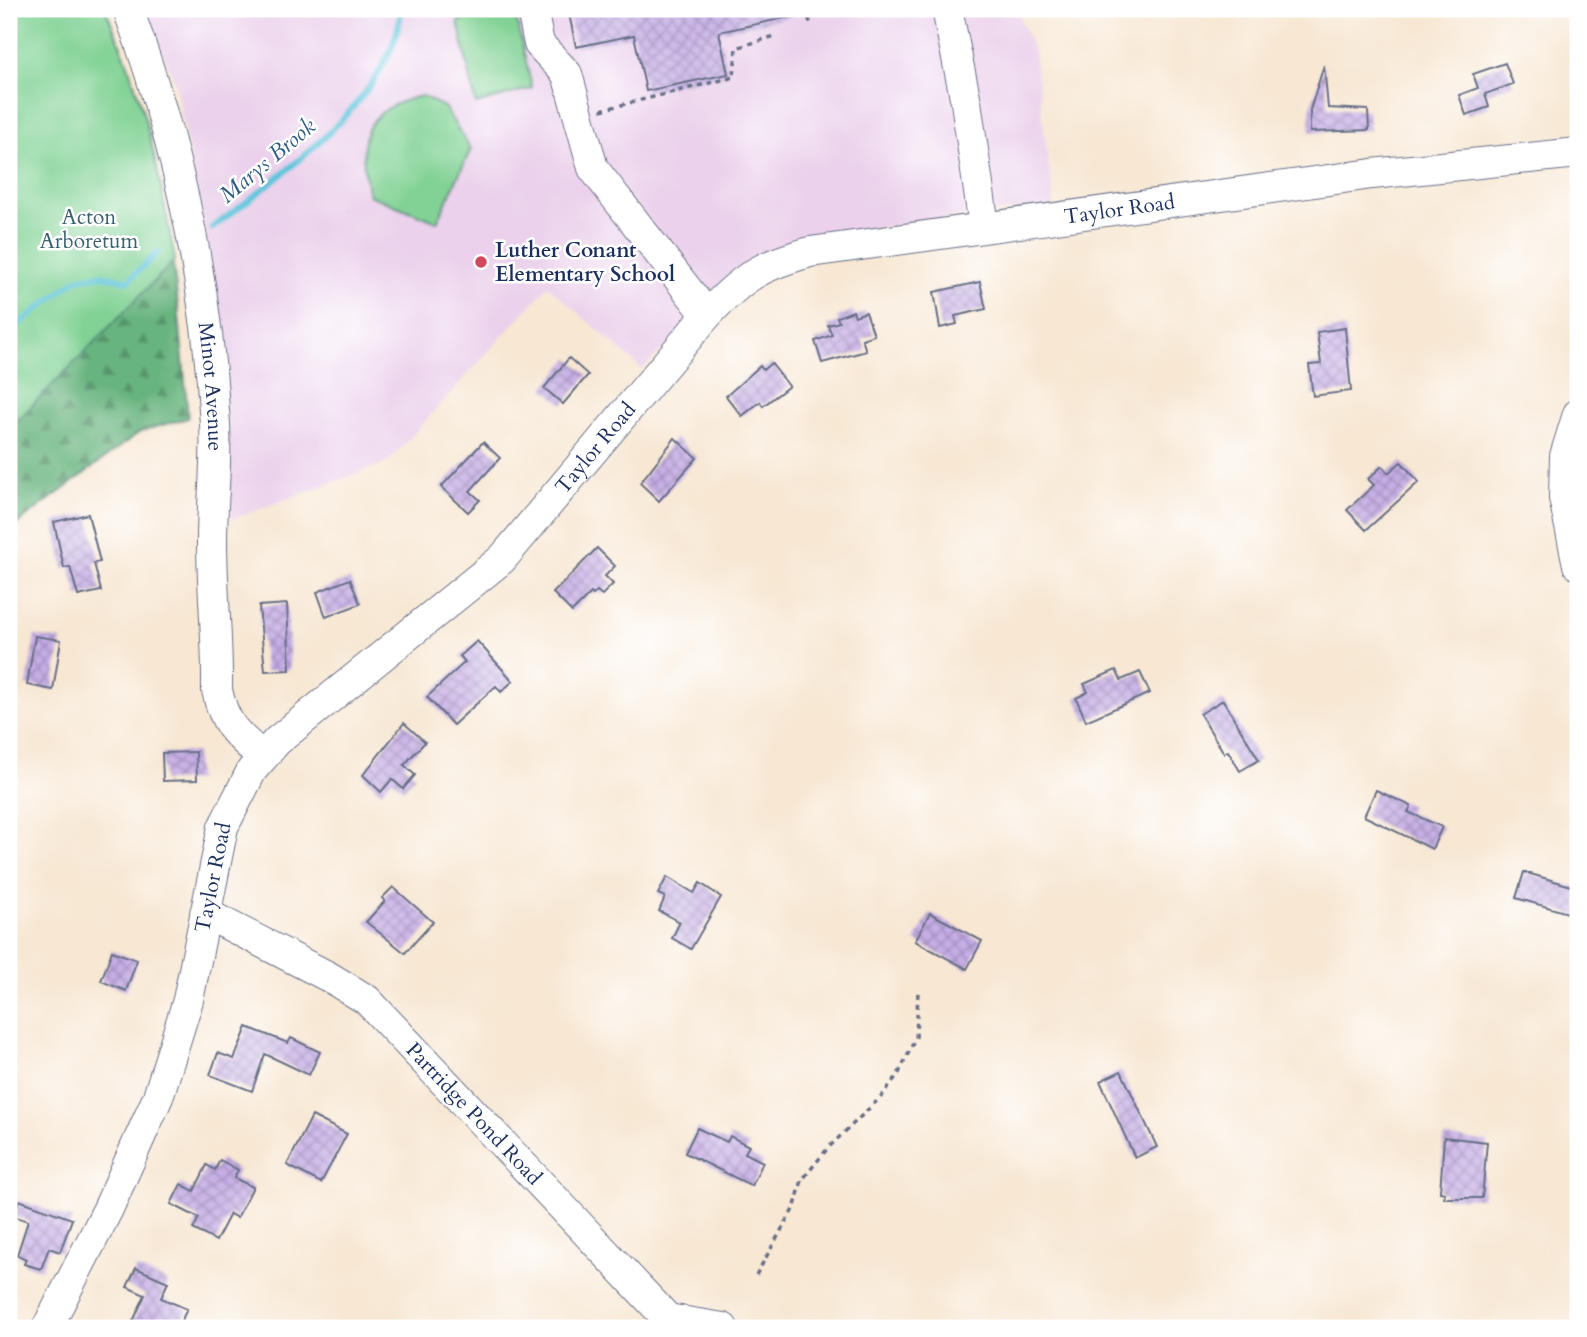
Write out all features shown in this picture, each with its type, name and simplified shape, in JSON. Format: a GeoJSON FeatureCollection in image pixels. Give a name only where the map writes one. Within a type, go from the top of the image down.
{"type":"FeatureCollection","features":[{"type":"Feature","properties":{"kind":"street","name":"Minot Avenue"},"geometry":{"type":"LineString","coordinates":[[128,9],[155,82],[176,157],[206,337],[215,426],[212,543],[217,690],[222,713],[233,732],[263,757]]}},
{"type":"Feature","properties":{"kind":"street"},"geometry":{"type":"LineString","coordinates":[[532,9],[539,44],[567,74],[593,168],[706,315]]}},
{"type":"Feature","properties":{"kind":"street"},"geometry":{"type":"LineString","coordinates":[[947,9],[966,102],[984,226]]}},
{"type":"Feature","properties":{"kind":"street","name":"Taylor Road"},"geometry":{"type":"LineString","coordinates":[[47,1328],[108,1209],[158,1097],[188,1000],[223,827],[252,771],[277,741],[502,559],[706,315],[739,281],[785,259],[810,252],[1372,174],[1578,153]]}},
{"type":"Feature","properties":{"kind":"street"},"geometry":{"type":"LineString","coordinates":[[1578,414],[1565,456],[1564,498],[1578,565]]}},
{"type":"Feature","properties":{"kind":"street","name":"Partridge Pond Road"},"geometry":{"type":"LineString","coordinates":[[205,913],[329,977],[367,1000],[668,1319],[723,1328]]}},
{"type":"Feature","properties":{"kind":"path"},"geometry":{"type":"LineString","coordinates":[[804,9],[812,26]]}},
{"type":"Feature","properties":{"kind":"path"},"geometry":{"type":"LineString","coordinates":[[578,115],[734,77],[736,48],[775,36]]}},
{"type":"Feature","properties":{"kind":"path"},"geometry":{"type":"LineString","coordinates":[[756,1275],[795,1206],[802,1180],[828,1149],[881,1097],[900,1073],[916,1037],[918,991]]}},
{"type":"Feature","properties":{"kind":"shaded area","name":"Luther Conant Elementary School"},"geometry":{"type":"Polygon","coordinates":[[[143,9],[1016,9],[1034,52],[1054,205],[801,238],[767,252],[642,369],[548,286],[388,462],[232,519],[220,311],[175,82],[143,9]]]}},
{"type":"Feature","properties":{"kind":"green space","name":"Acton Arboretum"},"geometry":{"type":"Polygon","coordinates":[[[9,9],[105,9],[126,59],[155,159],[173,261],[188,418],[141,431],[9,530],[9,9]]]}},
{"type":"Feature","properties":{"kind":"green space","name":"Acton Arboretum"},"geometry":{"type":"Polygon","coordinates":[[[9,9],[105,9],[140,101],[175,260],[9,429],[9,9]]]}},
{"type":"Feature","properties":{"kind":"green space"},"geometry":{"type":"Polygon","coordinates":[[[514,9],[532,88],[476,104],[458,21],[514,9]]]}},
{"type":"Feature","properties":{"kind":"green space"},"geometry":{"type":"Polygon","coordinates":[[[422,96],[444,107],[471,149],[437,222],[369,195],[365,176],[364,143],[375,119],[386,109],[422,96]]]}},
{"type":"Feature","properties":{"kind":"building"},"geometry":{"type":"Polygon","coordinates":[[[568,9],[793,9],[794,16],[719,32],[728,74],[646,91],[634,35],[576,47],[568,9]]]}},
{"type":"Feature","properties":{"kind":"building"},"geometry":{"type":"Polygon","coordinates":[[[1505,63],[1513,84],[1485,94],[1489,107],[1466,115],[1459,95],[1478,88],[1473,74],[1505,63]]]}},
{"type":"Feature","properties":{"kind":"building"},"geometry":{"type":"Polygon","coordinates":[[[1324,65],[1328,108],[1368,110],[1369,130],[1310,132],[1310,110],[1324,65]]]}},
{"type":"Feature","properties":{"kind":"building"},"geometry":{"type":"Polygon","coordinates":[[[980,282],[986,309],[955,316],[957,324],[940,328],[934,292],[980,282]]]}},
{"type":"Feature","properties":{"kind":"building"},"geometry":{"type":"Polygon","coordinates":[[[853,311],[855,316],[866,312],[874,335],[862,339],[866,351],[822,363],[815,341],[832,335],[828,325],[839,322],[837,317],[853,311]]]}},
{"type":"Feature","properties":{"kind":"building"},"geometry":{"type":"Polygon","coordinates":[[[1345,328],[1351,391],[1313,396],[1309,365],[1321,364],[1317,332],[1345,328]]]}},
{"type":"Feature","properties":{"kind":"building"},"geometry":{"type":"Polygon","coordinates":[[[569,358],[588,375],[563,404],[544,388],[569,358]]]}},
{"type":"Feature","properties":{"kind":"building"},"geometry":{"type":"Polygon","coordinates":[[[771,363],[789,386],[763,406],[760,402],[742,416],[726,396],[760,366],[763,370],[771,363]]]}},
{"type":"Feature","properties":{"kind":"building"},"geometry":{"type":"Polygon","coordinates":[[[675,438],[697,458],[659,501],[640,483],[675,438]]]}},
{"type":"Feature","properties":{"kind":"building"},"geometry":{"type":"Polygon","coordinates":[[[483,442],[500,458],[470,491],[480,500],[468,512],[441,487],[483,442]]]}},
{"type":"Feature","properties":{"kind":"building"},"geometry":{"type":"Polygon","coordinates":[[[1401,462],[1419,482],[1366,530],[1347,510],[1374,485],[1368,479],[1382,466],[1388,473],[1401,462]]]}},
{"type":"Feature","properties":{"kind":"building"},"geometry":{"type":"Polygon","coordinates":[[[88,514],[100,562],[94,563],[101,591],[78,596],[70,567],[64,568],[54,522],[88,514]]]}},
{"type":"Feature","properties":{"kind":"building"},"geometry":{"type":"Polygon","coordinates":[[[597,548],[615,566],[605,576],[613,584],[602,595],[597,591],[593,595],[591,593],[572,612],[553,593],[597,548]]]}},
{"type":"Feature","properties":{"kind":"building"},"geometry":{"type":"Polygon","coordinates":[[[350,579],[360,604],[326,617],[317,592],[350,579]]]}},
{"type":"Feature","properties":{"kind":"building"},"geometry":{"type":"Polygon","coordinates":[[[287,604],[290,670],[265,671],[259,606],[287,604]]]}},
{"type":"Feature","properties":{"kind":"building"},"geometry":{"type":"Polygon","coordinates":[[[35,636],[61,640],[53,690],[27,685],[35,636]]]}},
{"type":"Feature","properties":{"kind":"building"},"geometry":{"type":"Polygon","coordinates":[[[477,641],[513,681],[501,692],[496,686],[453,725],[427,697],[465,662],[460,656],[477,641]]]}},
{"type":"Feature","properties":{"kind":"building"},"geometry":{"type":"Polygon","coordinates":[[[1116,670],[1121,680],[1140,672],[1150,693],[1086,721],[1076,698],[1088,692],[1084,684],[1116,670]]]}},
{"type":"Feature","properties":{"kind":"building"},"geometry":{"type":"Polygon","coordinates":[[[1223,700],[1259,760],[1240,771],[1228,751],[1224,753],[1200,714],[1223,700]]]}},
{"type":"Feature","properties":{"kind":"building"},"geometry":{"type":"Polygon","coordinates":[[[404,723],[425,742],[404,765],[415,775],[403,789],[392,779],[381,792],[363,775],[404,723]]]}},
{"type":"Feature","properties":{"kind":"building"},"geometry":{"type":"Polygon","coordinates":[[[196,752],[197,780],[163,781],[162,753],[196,752]]]}},
{"type":"Feature","properties":{"kind":"building"},"geometry":{"type":"Polygon","coordinates":[[[1376,790],[1411,806],[1408,812],[1442,827],[1432,849],[1364,816],[1376,790]]]}},
{"type":"Feature","properties":{"kind":"building"},"geometry":{"type":"Polygon","coordinates":[[[1524,872],[1578,888],[1578,916],[1516,898],[1524,872]]]}},
{"type":"Feature","properties":{"kind":"building"},"geometry":{"type":"Polygon","coordinates":[[[667,877],[694,893],[700,883],[721,897],[691,949],[672,938],[680,922],[659,911],[665,897],[658,894],[667,877]]]}},
{"type":"Feature","properties":{"kind":"building"},"geometry":{"type":"Polygon","coordinates":[[[393,887],[433,922],[405,953],[366,922],[385,901],[382,898],[393,887]]]}},
{"type":"Feature","properties":{"kind":"building"},"geometry":{"type":"Polygon","coordinates":[[[930,913],[982,941],[967,969],[915,941],[930,913]]]}},
{"type":"Feature","properties":{"kind":"building"},"geometry":{"type":"Polygon","coordinates":[[[112,951],[137,960],[126,991],[101,981],[112,951]]]}},
{"type":"Feature","properties":{"kind":"building"},"geometry":{"type":"Polygon","coordinates":[[[247,1027],[288,1043],[291,1038],[320,1052],[309,1075],[265,1054],[252,1091],[210,1075],[218,1053],[234,1059],[247,1027]]]}},
{"type":"Feature","properties":{"kind":"building"},"geometry":{"type":"Polygon","coordinates":[[[1121,1071],[1157,1147],[1135,1158],[1100,1081],[1121,1071]]]}},
{"type":"Feature","properties":{"kind":"building"},"geometry":{"type":"Polygon","coordinates":[[[312,1116],[347,1134],[321,1183],[287,1165],[312,1116]]]}},
{"type":"Feature","properties":{"kind":"building"},"geometry":{"type":"Polygon","coordinates":[[[697,1128],[727,1142],[730,1136],[749,1146],[745,1153],[763,1162],[752,1186],[685,1153],[697,1128]]]}},
{"type":"Feature","properties":{"kind":"building"},"geometry":{"type":"Polygon","coordinates":[[[1444,1137],[1487,1142],[1482,1198],[1444,1198],[1445,1193],[1440,1192],[1444,1137]]]}},
{"type":"Feature","properties":{"kind":"building"},"geometry":{"type":"Polygon","coordinates":[[[220,1160],[238,1170],[234,1178],[253,1187],[237,1218],[230,1214],[216,1241],[193,1229],[199,1218],[171,1204],[181,1184],[194,1191],[207,1165],[215,1170],[220,1160]]]}},
{"type":"Feature","properties":{"kind":"building"},"geometry":{"type":"Polygon","coordinates":[[[19,1200],[72,1219],[60,1252],[49,1248],[41,1269],[24,1264],[26,1259],[17,1255],[28,1221],[13,1216],[19,1200]]]}},
{"type":"Feature","properties":{"kind":"building"},"geometry":{"type":"Polygon","coordinates":[[[136,1268],[168,1282],[161,1298],[187,1309],[178,1328],[161,1320],[157,1328],[130,1328],[145,1295],[127,1287],[136,1268]]]}},
{"type":"Feature","properties":{"kind":"waterway","name":"Marys Brook"},"geometry":{"type":"LineString","coordinates":[[212,228],[299,160],[356,104],[378,74],[394,42],[401,9]]}},
{"type":"Feature","properties":{"kind":"waterway","name":"Marys Brook"},"geometry":{"type":"LineString","coordinates":[[9,332],[77,279],[101,275],[128,281],[158,252]]}},
{"type":"Feature","properties":{"kind":"place","name":"Luther Conant Elementary School"},"geometry":{"type":"Point","coordinates":[481,262]}}]}
